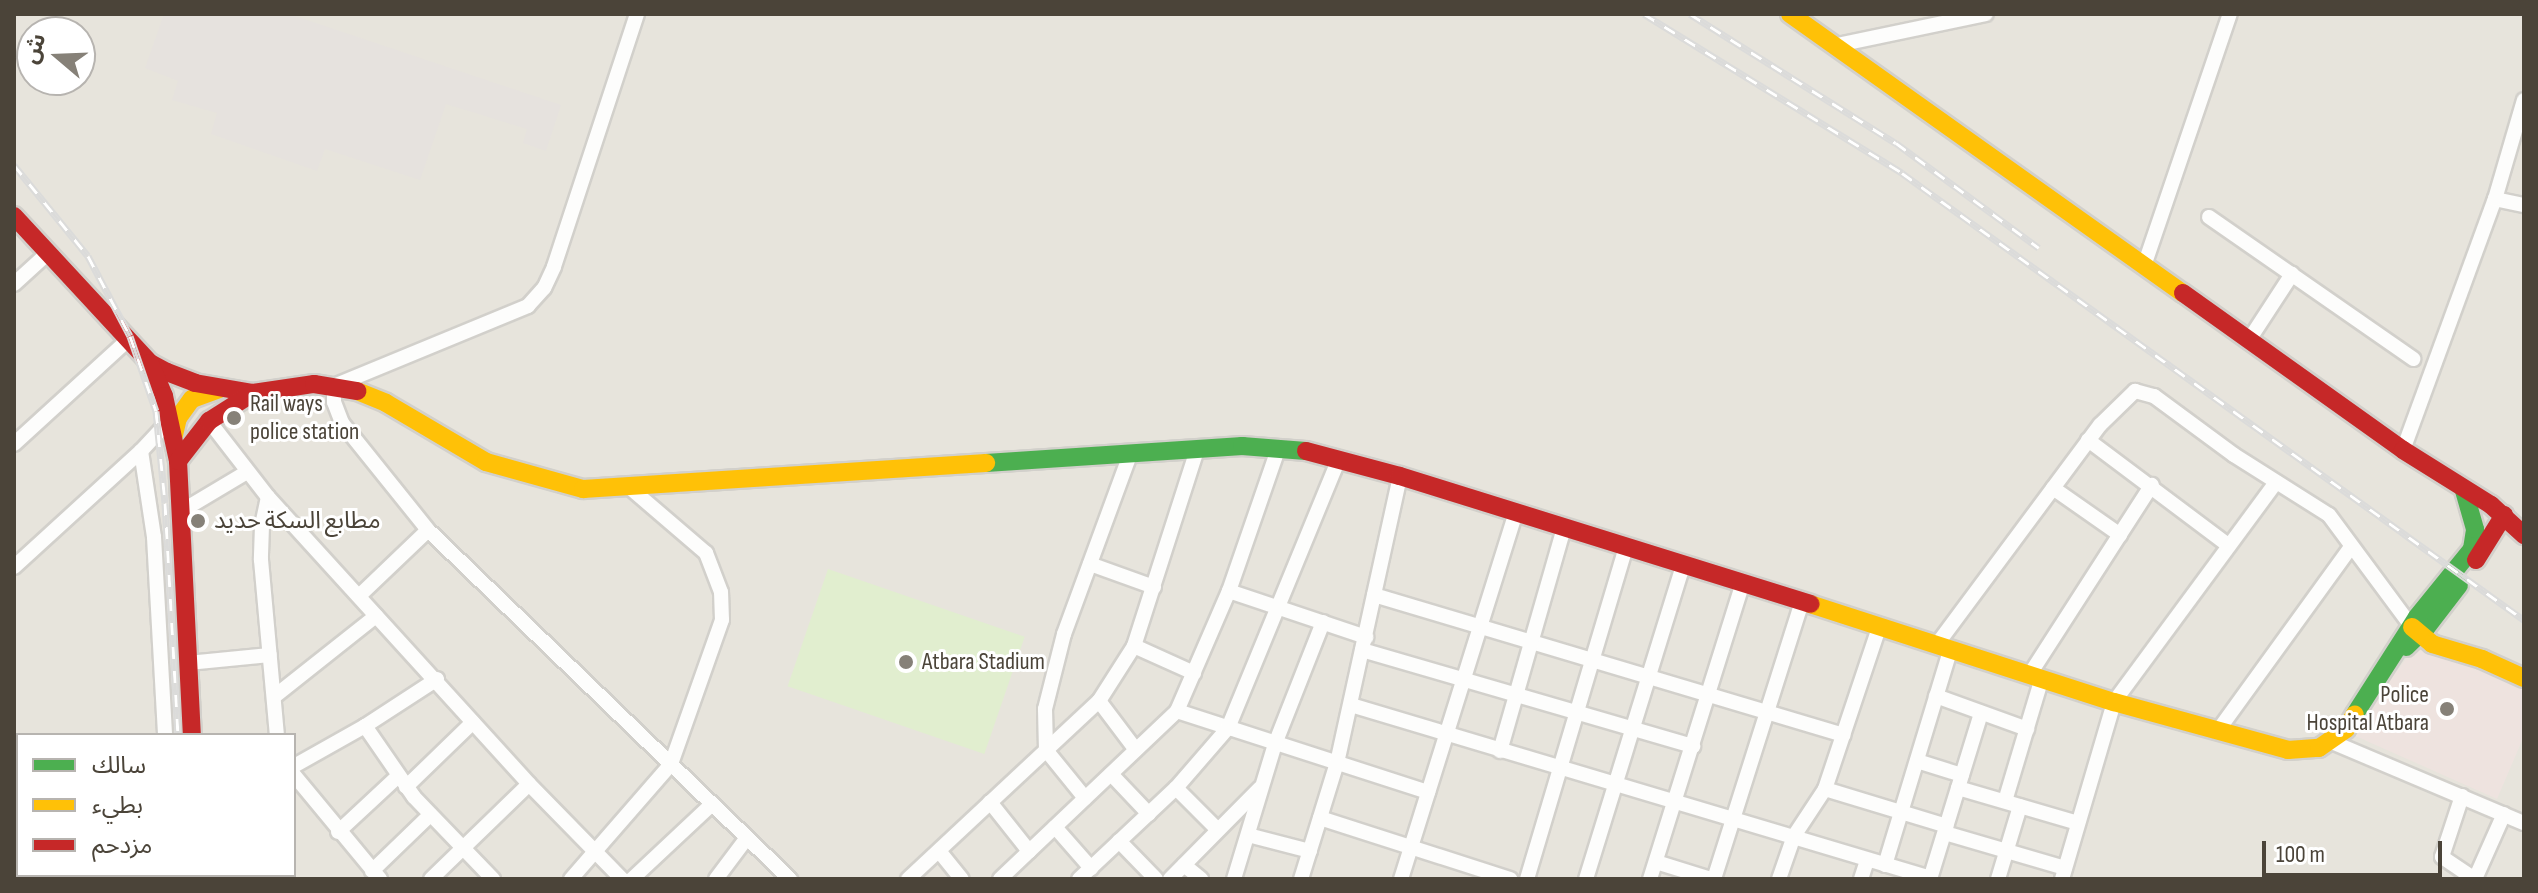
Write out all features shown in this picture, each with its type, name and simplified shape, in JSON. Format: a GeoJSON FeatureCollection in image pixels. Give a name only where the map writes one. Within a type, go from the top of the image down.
{"type":"FeatureCollection","features":[{"type":"Feature","properties":{"kind":"street"},"geometry":{"type":"LineString","coordinates":[[334,386],[528,306],[544,288],[554,267],[637,14]]}},
{"type":"Feature","properties":{"kind":"street"},"geometry":{"type":"LineString","coordinates":[[1790,14],[2403,450],[2504,515],[2524,535]]}},
{"type":"Feature","properties":{"kind":"street"},"geometry":{"type":"LineString","coordinates":[[1833,46],[1986,14]]}},
{"type":"Feature","properties":{"kind":"street"},"geometry":{"type":"LineString","coordinates":[[2144,266],[2230,14]]}},
{"type":"Feature","properties":{"kind":"street"},"geometry":{"type":"LineString","coordinates":[[2403,450],[2495,199],[2524,100]]}},
{"type":"Feature","properties":{"kind":"street"},"geometry":{"type":"LineString","coordinates":[[2495,199],[2524,205]]}},
{"type":"Feature","properties":{"kind":"street"},"geometry":{"type":"LineString","coordinates":[[14,216],[150,363],[195,383],[222,389],[253,393],[314,384],[354,390],[386,403],[486,462],[515,473],[583,489],[1279,447],[1400,476],[1880,625],[2114,702],[2288,750],[2319,748],[2332,742],[2346,729],[2472,549],[2475,529],[2464,491]]}},
{"type":"Feature","properties":{"kind":"street"},"geometry":{"type":"LineString","coordinates":[[2209,217],[2413,359]]}},
{"type":"Feature","properties":{"kind":"street"},"geometry":{"type":"LineString","coordinates":[[14,284],[48,253]]}},
{"type":"Feature","properties":{"kind":"street"},"geometry":{"type":"LineString","coordinates":[[2249,340],[2292,274]]}},
{"type":"Feature","properties":{"kind":"street"},"geometry":{"type":"LineString","coordinates":[[14,444],[128,340]]}},
{"type":"Feature","properties":{"kind":"street"},"geometry":{"type":"LineString","coordinates":[[150,363],[172,428],[178,461],[192,733]]}},
{"type":"Feature","properties":{"kind":"street"},"geometry":{"type":"LineString","coordinates":[[334,386],[334,402],[342,423],[428,530],[790,879]]}},
{"type":"Feature","properties":{"kind":"street"},"geometry":{"type":"LineString","coordinates":[[14,567],[141,451],[172,428],[192,399],[222,389]]}},
{"type":"Feature","properties":{"kind":"street"},"geometry":{"type":"LineString","coordinates":[[1885,865],[1936,696],[1945,646],[2088,440],[2122,400],[2135,391],[2144,390],[2329,515],[2350,548],[2415,630],[2432,644],[2482,659],[2524,678]]}},
{"type":"Feature","properties":{"kind":"street"},"geometry":{"type":"LineString","coordinates":[[178,461],[209,421],[253,393]]}},
{"type":"Feature","properties":{"kind":"street"},"geometry":{"type":"LineString","coordinates":[[209,421],[268,497],[437,679],[529,784],[622,879]]}},
{"type":"Feature","properties":{"kind":"street"},"geometry":{"type":"LineString","coordinates":[[2088,440],[2152,485],[2229,546]]}},
{"type":"Feature","properties":{"kind":"street"},"geometry":{"type":"LineString","coordinates":[[1002,878],[1177,711],[1229,591],[1279,447]]}},
{"type":"Feature","properties":{"kind":"street"},"geometry":{"type":"LineString","coordinates":[[908,879],[1099,701],[1134,646],[1197,450]]}},
{"type":"Feature","properties":{"kind":"street"},"geometry":{"type":"LineString","coordinates":[[141,451],[154,537],[165,733]]}},
{"type":"Feature","properties":{"kind":"street"},"geometry":{"type":"LineString","coordinates":[[1085,798],[1046,750],[1044,731],[1049,687],[1130,455]]}},
{"type":"Feature","properties":{"kind":"street"},"geometry":{"type":"LineString","coordinates":[[1079,879],[1176,788],[1228,728],[1339,459]]}},
{"type":"Feature","properties":{"kind":"street"},"geometry":{"type":"LineString","coordinates":[[180,512],[247,472]]}},
{"type":"Feature","properties":{"kind":"street"},"geometry":{"type":"LineString","coordinates":[[1318,879],[1302,877],[1337,763],[1400,476]]}},
{"type":"Feature","properties":{"kind":"street"},"geometry":{"type":"LineString","coordinates":[[1825,789],[2064,873],[2114,702],[2276,482]]}},
{"type":"Feature","properties":{"kind":"street"},"geometry":{"type":"LineString","coordinates":[[2005,801],[2027,729],[2036,676],[2152,485]]}},
{"type":"Feature","properties":{"kind":"street"},"geometry":{"type":"LineString","coordinates":[[571,879],[671,764],[718,639],[722,620],[721,592],[706,553],[629,487]]}},
{"type":"Feature","properties":{"kind":"street"},"geometry":{"type":"LineString","coordinates":[[2053,488],[2120,535]]}},
{"type":"Feature","properties":{"kind":"street"},"geometry":{"type":"LineString","coordinates":[[268,497],[262,526],[261,560],[277,733]]}},
{"type":"Feature","properties":{"kind":"street"},"geometry":{"type":"LineString","coordinates":[[1401,879],[1516,512]]}},
{"type":"Feature","properties":{"kind":"street"},"geometry":{"type":"LineString","coordinates":[[2415,630],[2470,569],[2504,515]]}},
{"type":"Feature","properties":{"kind":"street"},"geometry":{"type":"LineString","coordinates":[[1500,751],[1564,528]]}},
{"type":"Feature","properties":{"kind":"street"},"geometry":{"type":"LineString","coordinates":[[359,596],[428,530]]}},
{"type":"Feature","properties":{"kind":"street"},"geometry":{"type":"LineString","coordinates":[[1527,879],[1626,547]]}},
{"type":"Feature","properties":{"kind":"street"},"geometry":{"type":"LineString","coordinates":[[2217,732],[2350,548]]}},
{"type":"Feature","properties":{"kind":"street"},"geometry":{"type":"LineString","coordinates":[[1586,879],[1684,563]]}},
{"type":"Feature","properties":{"kind":"street"},"geometry":{"type":"LineString","coordinates":[[1090,564],[1154,587]]}},
{"type":"Feature","properties":{"kind":"street"},"geometry":{"type":"LineString","coordinates":[[1650,879],[1743,582]]}},
{"type":"Feature","properties":{"kind":"street"},"geometry":{"type":"LineString","coordinates":[[1229,591],[1323,622],[1364,644],[1463,679],[1693,746]]}},
{"type":"Feature","properties":{"kind":"street"},"geometry":{"type":"LineString","coordinates":[[1374,595],[1768,709],[1844,735]]}},
{"type":"Feature","properties":{"kind":"street"},"geometry":{"type":"LineString","coordinates":[[1656,862],[1712,879],[1802,601]]}},
{"type":"Feature","properties":{"kind":"street"},"geometry":{"type":"LineString","coordinates":[[275,696],[376,616]]}},
{"type":"Feature","properties":{"kind":"street"},"geometry":{"type":"LineString","coordinates":[[1234,879],[1275,744],[1323,622]]}},
{"type":"Feature","properties":{"kind":"street"},"geometry":{"type":"LineString","coordinates":[[1779,879],[1794,836],[1825,789],[1880,625]]}},
{"type":"Feature","properties":{"kind":"street"},"geometry":{"type":"LineString","coordinates":[[1134,646],[1194,673]]}},
{"type":"Feature","properties":{"kind":"street"},"geometry":{"type":"LineString","coordinates":[[188,663],[270,655]]}},
{"type":"Feature","properties":{"kind":"street"},"geometry":{"type":"LineString","coordinates":[[296,765],[365,726],[437,679]]}},
{"type":"Feature","properties":{"kind":"street"},"geometry":{"type":"LineString","coordinates":[[1936,696],[2027,729]]}},
{"type":"Feature","properties":{"kind":"street"},"geometry":{"type":"LineString","coordinates":[[1099,701],[1136,750]]}},
{"type":"Feature","properties":{"kind":"street"},"geometry":{"type":"LineString","coordinates":[[1351,705],[1931,878],[1981,713]]}},
{"type":"Feature","properties":{"kind":"street"},"geometry":{"type":"LineString","coordinates":[[1177,711],[1428,792]]}},
{"type":"Feature","properties":{"kind":"street"},"geometry":{"type":"LineString","coordinates":[[338,832],[473,722]]}},
{"type":"Feature","properties":{"kind":"street"},"geometry":{"type":"LineString","coordinates":[[365,726],[401,782],[493,879]]}},
{"type":"Feature","properties":{"kind":"street"},"geometry":{"type":"LineString","coordinates":[[2332,742],[2524,823]]}},
{"type":"Feature","properties":{"kind":"street"},"geometry":{"type":"LineString","coordinates":[[1917,761],[2005,801],[2078,823]]}},
{"type":"Feature","properties":{"kind":"street"},"geometry":{"type":"LineString","coordinates":[[1111,774],[1149,814]]}},
{"type":"Feature","properties":{"kind":"street"},"geometry":{"type":"LineString","coordinates":[[296,778],[376,875],[430,815]]}},
{"type":"Feature","properties":{"kind":"street"},"geometry":{"type":"LineString","coordinates":[[431,879],[529,784]]}},
{"type":"Feature","properties":{"kind":"street"},"geometry":{"type":"LineString","coordinates":[[1170,879],[1263,785]]}},
{"type":"Feature","properties":{"kind":"street"},"geometry":{"type":"LineString","coordinates":[[1176,788],[1218,830]]}},
{"type":"Feature","properties":{"kind":"street"},"geometry":{"type":"LineString","coordinates":[[2462,796],[2442,857],[2475,879],[2504,814]]}},
{"type":"Feature","properties":{"kind":"street"},"geometry":{"type":"LineString","coordinates":[[990,802],[1029,851]]}},
{"type":"Feature","properties":{"kind":"street"},"geometry":{"type":"LineString","coordinates":[[632,879],[711,805]]}},
{"type":"Feature","properties":{"kind":"street"},"geometry":{"type":"LineString","coordinates":[[1998,879],[2020,806]]}},
{"type":"Feature","properties":{"kind":"street"},"geometry":{"type":"LineString","coordinates":[[1320,818],[1510,879]]}},
{"type":"Feature","properties":{"kind":"street"},"geometry":{"type":"LineString","coordinates":[[1055,827],[1091,868]]}},
{"type":"Feature","properties":{"kind":"street"},"geometry":{"type":"LineString","coordinates":[[1248,835],[1310,851]]}},
{"type":"Feature","properties":{"kind":"street"},"geometry":{"type":"LineString","coordinates":[[716,879],[746,839]]}},
{"type":"Feature","properties":{"kind":"street"},"geometry":{"type":"LineString","coordinates":[[1119,841],[1156,879]]}},
{"type":"Feature","properties":{"kind":"street"},"geometry":{"type":"LineString","coordinates":[[939,851],[962,879]]}},
{"type":"Feature","properties":{"kind":"street"},"geometry":{"type":"LineString","coordinates":[[1861,879],[1867,860]]}},
{"type":"Feature","properties":{"kind":"street"},"geometry":{"type":"LineString","coordinates":[[1455,879],[1460,863]]}},
{"type":"Feature","properties":{"kind":"street"},"geometry":{"type":"LineString","coordinates":[[1184,865],[1201,879]]}},
{"type":"Feature","properties":{"kind":"shaded area"},"geometry":{"type":"Polygon","coordinates":[[[14,14],[2524,14],[2524,879],[14,879],[14,14]]]}},
{"type":"Feature","properties":{"kind":"shaded area"},"geometry":{"type":"Polygon","coordinates":[[[164,14],[289,14],[561,105],[546,151],[523,143],[527,129],[446,104],[420,180],[325,149],[317,171],[211,134],[217,113],[172,100],[178,81],[145,68],[164,14]]]}},
{"type":"Feature","properties":{"kind":"shaded area","name":"Police Hospital Atbara"},"geometry":{"type":"Polygon","coordinates":[[[2423,650],[2462,658],[2524,684],[2524,736],[2497,799],[2351,734],[2411,652],[2423,650]]]}},
{"type":"Feature","properties":{"kind":"green space"},"geometry":{"type":"Polygon","coordinates":[[[828,569],[1025,637],[984,754],[788,686],[828,569]]]}},
{"type":"Feature","properties":{"kind":"railway"},"geometry":{"type":"LineString","coordinates":[[1644,14],[1902,173],[2524,620]]}},
{"type":"Feature","properties":{"kind":"railway"},"geometry":{"type":"LineString","coordinates":[[1690,14],[1896,143],[2039,248]]}},
{"type":"Feature","properties":{"kind":"railway"},"geometry":{"type":"LineString","coordinates":[[14,165],[88,256],[130,336],[156,411],[165,503],[178,733]]}},
{"type":"Feature","properties":{"kind":"traffic: fast"},"geometry":{"type":"LineString","coordinates":[[986,463],[1242,446],[1306,451]]}},
{"type":"Feature","properties":{"kind":"traffic: fast"},"geometry":{"type":"LineString","coordinates":[[2355,714],[2417,617],[2472,549],[2475,529],[2464,491]]}},
{"type":"Feature","properties":{"kind":"traffic: fast"},"geometry":{"type":"LineString","coordinates":[[2406,647],[2426,628],[2459,585]]}},
{"type":"Feature","properties":{"kind":"traffic: slow"},"geometry":{"type":"LineString","coordinates":[[1790,14],[2183,293]]}},
{"type":"Feature","properties":{"kind":"traffic: slow"},"geometry":{"type":"LineString","coordinates":[[174,435],[178,418],[192,399],[219,389]]}},
{"type":"Feature","properties":{"kind":"traffic: slow"},"geometry":{"type":"LineString","coordinates":[[357,391],[386,403],[486,462],[583,489],[986,463]]}},
{"type":"Feature","properties":{"kind":"traffic: slow"},"geometry":{"type":"LineString","coordinates":[[1810,604],[2114,702],[2288,750],[2319,748],[2346,729],[2355,714]]}},
{"type":"Feature","properties":{"kind":"traffic: slow"},"geometry":{"type":"LineString","coordinates":[[2412,627],[2432,644],[2482,659],[2524,678]]}},
{"type":"Feature","properties":{"kind":"traffic: jam"},"geometry":{"type":"LineString","coordinates":[[14,216],[150,363],[167,372],[195,383],[253,393],[314,384],[357,391]]}},
{"type":"Feature","properties":{"kind":"traffic: jam"},"geometry":{"type":"LineString","coordinates":[[2183,293],[2403,450],[2491,505],[2524,535]]}},
{"type":"Feature","properties":{"kind":"traffic: jam"},"geometry":{"type":"LineString","coordinates":[[150,363],[164,396],[178,461],[192,733]]}},
{"type":"Feature","properties":{"kind":"traffic: jam"},"geometry":{"type":"LineString","coordinates":[[178,461],[209,421],[253,393]]}},
{"type":"Feature","properties":{"kind":"traffic: jam"},"geometry":{"type":"LineString","coordinates":[[1306,451],[1400,476],[1810,604]]}},
{"type":"Feature","properties":{"kind":"traffic: jam"},"geometry":{"type":"LineString","coordinates":[[2476,560],[2504,515]]}},
{"type":"Feature","properties":{"kind":"place","name":"Rail ways police station"},"geometry":{"type":"Point","coordinates":[234,418]}},
{"type":"Feature","properties":{"kind":"place","name":"مطابع السكة حديد"},"geometry":{"type":"Point","coordinates":[198,521]}},
{"type":"Feature","properties":{"kind":"place","name":"Atbara Stadium"},"geometry":{"type":"Point","coordinates":[906,662]}},
{"type":"Feature","properties":{"kind":"place","name":"Police Hospital Atbara"},"geometry":{"type":"Point","coordinates":[2447,709]}}]}
